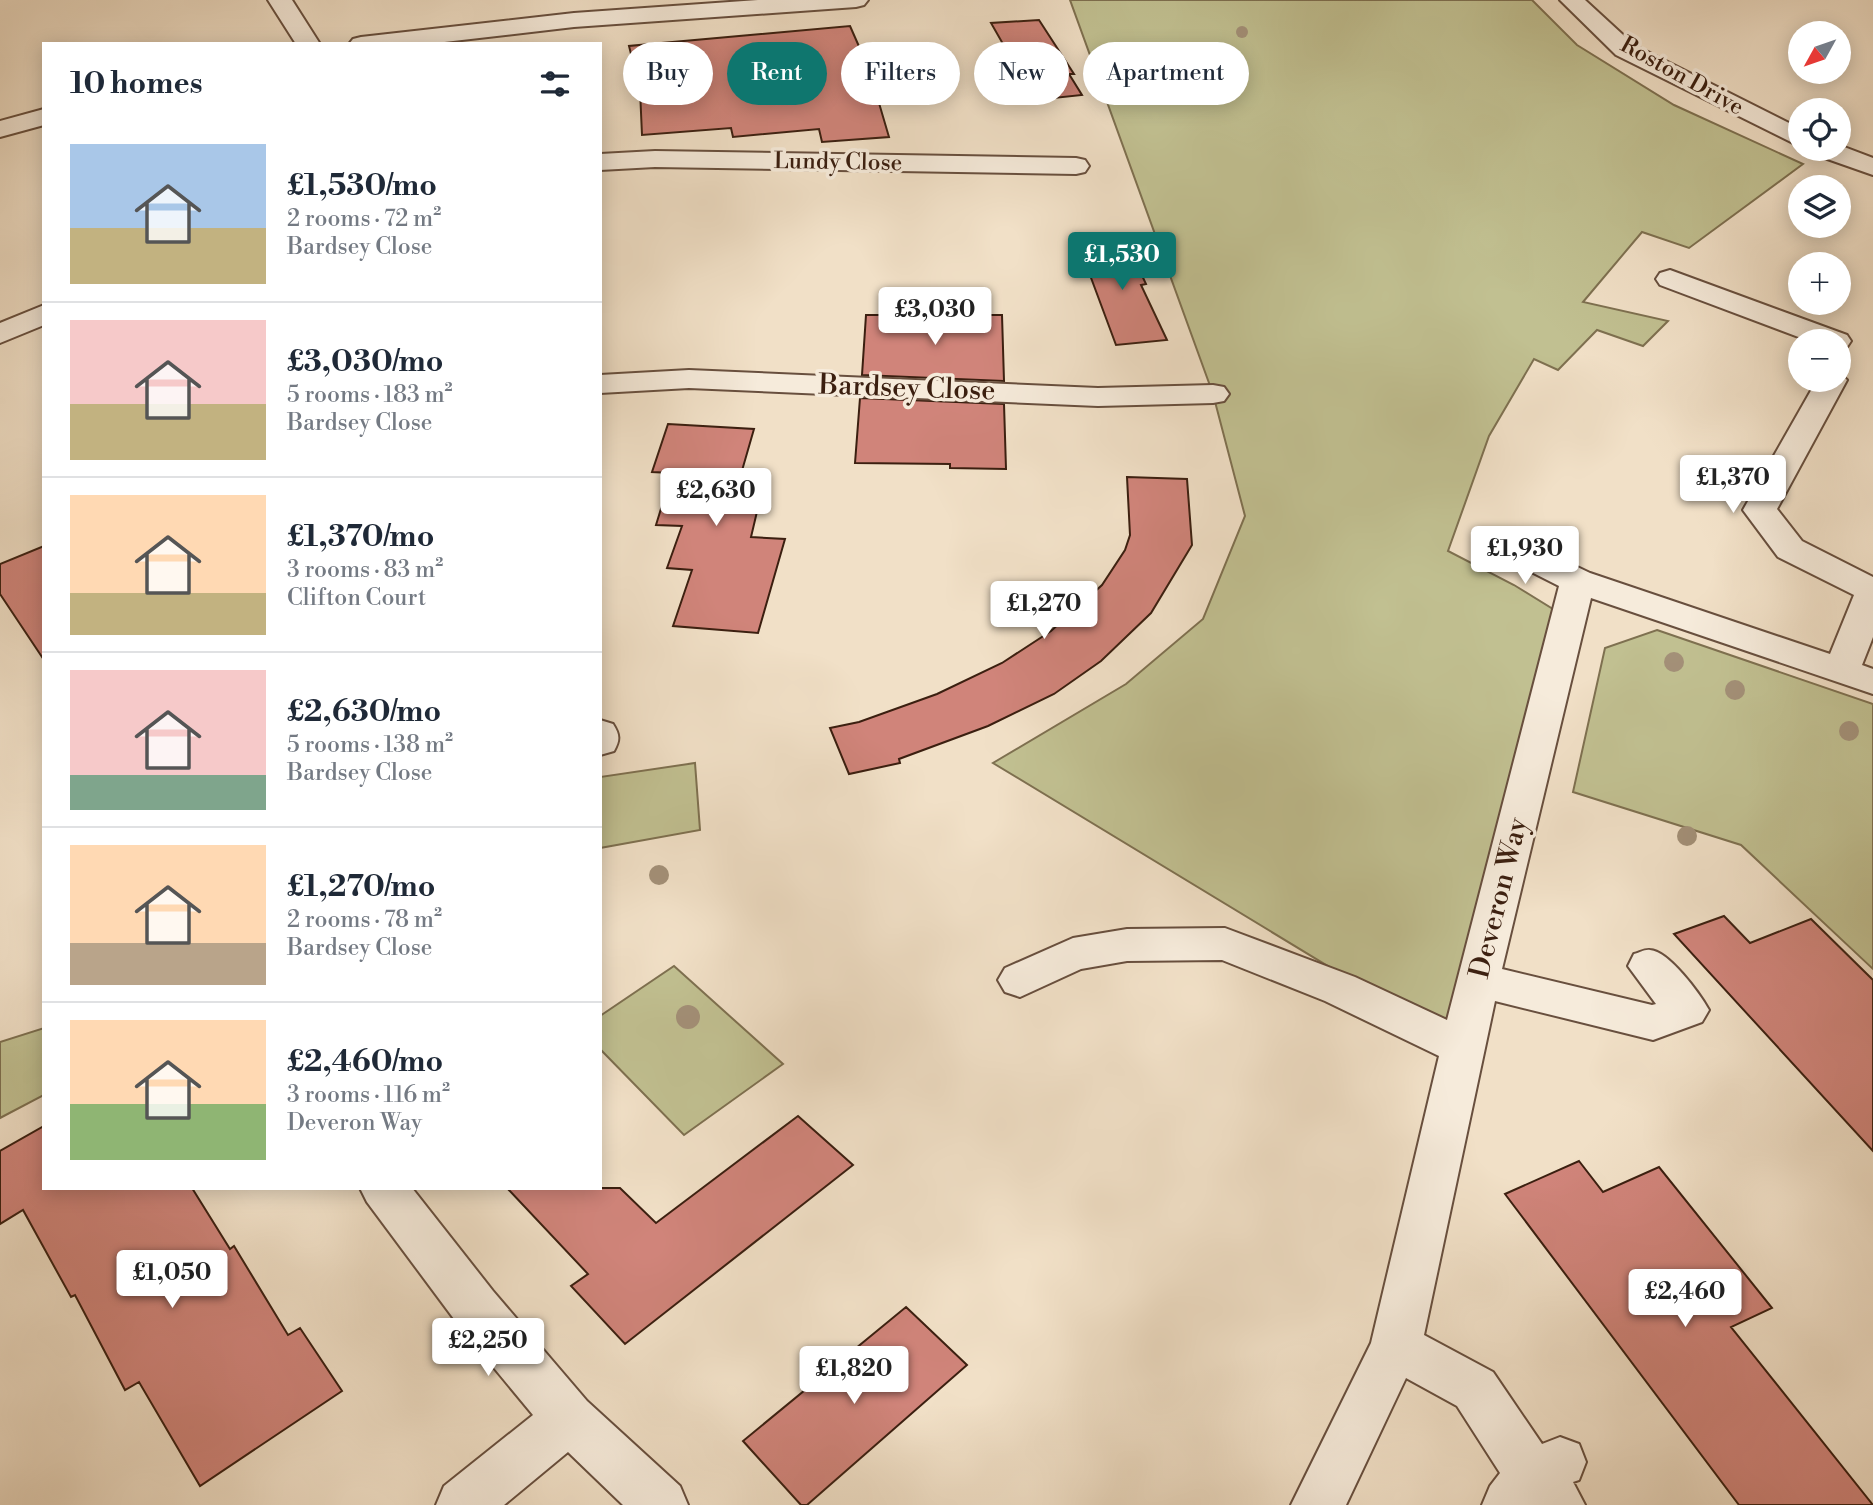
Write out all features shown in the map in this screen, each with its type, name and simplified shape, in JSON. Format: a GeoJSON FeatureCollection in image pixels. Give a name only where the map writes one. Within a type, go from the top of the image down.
{"type":"FeatureCollection","features":[{"type":"Feature","properties":{"kind":"street"},"geometry":{"type":"LineString","coordinates":[[280,0],[307,42]]}},
{"type":"Feature","properties":{"kind":"street","name":"Roston Drive"},"geometry":{"type":"LineString","coordinates":[[1572,0],[1625,50],[1788,132]]}},
{"type":"Feature","properties":{"kind":"street"},"geometry":{"type":"LineString","coordinates":[[397,42],[575,32],[844,1]]}},
{"type":"Feature","properties":{"kind":"street"},"geometry":{"type":"LineString","coordinates":[[0,129],[42,118]]}},
{"type":"Feature","properties":{"kind":"street","name":"Lundy Close"},"geometry":{"type":"LineString","coordinates":[[602,162],[655,159],[1076,166]]}},
{"type":"Feature","properties":{"kind":"street"},"geometry":{"type":"LineString","coordinates":[[1851,159],[1873,167]]}},
{"type":"Feature","properties":{"kind":"street"},"geometry":{"type":"LineString","coordinates":[[1670,279],[1803,329]]}},
{"type":"Feature","properties":{"kind":"street"},"geometry":{"type":"LineString","coordinates":[[0,334],[42,315]]}},
{"type":"Feature","properties":{"kind":"street","name":"Bardsey Close"},"geometry":{"type":"LineString","coordinates":[[602,384],[689,379],[1098,397],[1213,394]]}},
{"type":"Feature","properties":{"kind":"street"},"geometry":{"type":"LineString","coordinates":[[1496,541],[1578,581],[1858,676],[1873,591],[1790,549],[1760,510],[1825,392]]}},
{"type":"Feature","properties":{"kind":"street","name":"Deveron Way"},"geometry":{"type":"LineString","coordinates":[[1318,1505],[1396,1346],[1478,980],[1578,581]]}},
{"type":"Feature","properties":{"kind":"street"},"geometry":{"type":"LineString","coordinates":[[1020,980],[1073,954],[1127,945],[1226,944],[1340,989],[1463,1048]]}},
{"type":"Feature","properties":{"kind":"street"},"geometry":{"type":"LineString","coordinates":[[1478,980],[1653,1023],[1688,1010],[1649,966]]}},
{"type":"Feature","properties":{"kind":"street"},"geometry":{"type":"LineString","coordinates":[[386,1190],[475,1307],[569,1418],[661,1505]]}},
{"type":"Feature","properties":{"kind":"street"},"geometry":{"type":"LineString","coordinates":[[1396,1346],[1475,1389],[1540,1487]]}},
{"type":"Feature","properties":{"kind":"street"},"geometry":{"type":"LineString","coordinates":[[463,1505],[569,1418]]}},
{"type":"Feature","properties":{"kind":"shaded area"},"geometry":{"type":"Polygon","coordinates":[[[1070,0],[1532,0],[1577,45],[1674,105],[1788,157],[1788,161],[1803,164],[1689,248],[1642,232],[1583,302],[1668,321],[1643,346],[1597,330],[1558,370],[1534,359],[1489,436],[1448,551],[1514,585],[1569,619],[1463,1048],[993,763],[1126,684],[1203,619],[1245,516],[1213,394],[1108,105],[1249,105],[1249,42],[1085,42],[1070,0]]]}},
{"type":"Feature","properties":{"kind":"shaded area"},"geometry":{"type":"Polygon","coordinates":[[[1657,630],[1873,704],[1873,969],[1741,845],[1573,792],[1605,648],[1657,630]]]}},
{"type":"Feature","properties":{"kind":"shaded area"},"geometry":{"type":"Polygon","coordinates":[[[695,763],[700,830],[602,848],[602,777],[695,763]]]}},
{"type":"Feature","properties":{"kind":"shaded area"},"geometry":{"type":"Polygon","coordinates":[[[674,966],[783,1064],[684,1135],[602,1051],[602,1015],[674,966]]]}},
{"type":"Feature","properties":{"kind":"shaded area"},"geometry":{"type":"Polygon","coordinates":[[[42,1029],[42,1096],[0,1118],[0,1042],[42,1029]]]}},
{"type":"Feature","properties":{"kind":"building"},"geometry":{"type":"Polygon","coordinates":[[[1039,20],[1053,42],[1002,42],[991,23],[1039,20]]]}},
{"type":"Feature","properties":{"kind":"building"},"geometry":{"type":"Polygon","coordinates":[[[850,26],[857,42],[841,42],[841,105],[880,105],[889,137],[822,142],[819,129],[733,137],[731,128],[642,135],[641,105],[713,105],[713,42],[673,42],[850,26]]]}},
{"type":"Feature","properties":{"kind":"building"},"geometry":{"type":"Polygon","coordinates":[[[1069,74],[1082,95],[1069,96],[1069,74]]]}},
{"type":"Feature","properties":{"kind":"building"},"geometry":{"type":"Polygon","coordinates":[[[1124,237],[1146,284],[1141,285],[1167,340],[1116,345],[1087,267],[1091,266],[1079,241],[1124,237]]]}},
{"type":"Feature","properties":{"kind":"building"},"geometry":{"type":"Polygon","coordinates":[[[866,315],[1002,315],[1004,381],[862,375],[866,315]]]}},
{"type":"Feature","properties":{"kind":"building"},"geometry":{"type":"Polygon","coordinates":[[[860,398],[1004,404],[1006,469],[950,468],[950,464],[855,463],[860,398]]]}},
{"type":"Feature","properties":{"kind":"building"},"geometry":{"type":"Polygon","coordinates":[[[668,424],[754,429],[739,481],[764,482],[751,537],[785,539],[758,633],[673,626],[692,570],[667,568],[682,526],[656,525],[672,473],[652,472],[668,424]]]}},
{"type":"Feature","properties":{"kind":"building"},"geometry":{"type":"Polygon","coordinates":[[[1127,477],[1187,479],[1192,545],[1151,613],[1101,661],[1054,694],[988,726],[899,759],[900,763],[849,774],[830,728],[859,722],[937,694],[1002,663],[1051,631],[1102,585],[1125,550],[1130,535],[1127,477]]]}},
{"type":"Feature","properties":{"kind":"building"},"geometry":{"type":"Polygon","coordinates":[[[42,547],[42,657],[0,594],[0,564],[42,547]]]}},
{"type":"Feature","properties":{"kind":"building"},"geometry":{"type":"Polygon","coordinates":[[[1724,916],[1750,943],[1811,919],[1873,980],[1873,1151],[1674,934],[1724,916]]]}},
{"type":"Feature","properties":{"kind":"building"},"geometry":{"type":"Polygon","coordinates":[[[798,1116],[853,1165],[625,1344],[571,1286],[588,1274],[509,1190],[620,1188],[656,1223],[798,1116]]]}},
{"type":"Feature","properties":{"kind":"building"},"geometry":{"type":"Polygon","coordinates":[[[42,1127],[42,1190],[193,1190],[230,1249],[234,1246],[288,1335],[300,1328],[342,1391],[200,1486],[139,1382],[125,1390],[75,1295],[71,1297],[23,1210],[0,1224],[0,1151],[42,1127]]]}},
{"type":"Feature","properties":{"kind":"building"},"geometry":{"type":"Polygon","coordinates":[[[1579,1161],[1603,1192],[1659,1167],[1772,1308],[1731,1327],[1873,1505],[1739,1505],[1505,1194],[1579,1161]]]}},
{"type":"Feature","properties":{"kind":"building"},"geometry":{"type":"Polygon","coordinates":[[[906,1307],[967,1365],[807,1505],[801,1505],[743,1441],[906,1307]]]}}]}
